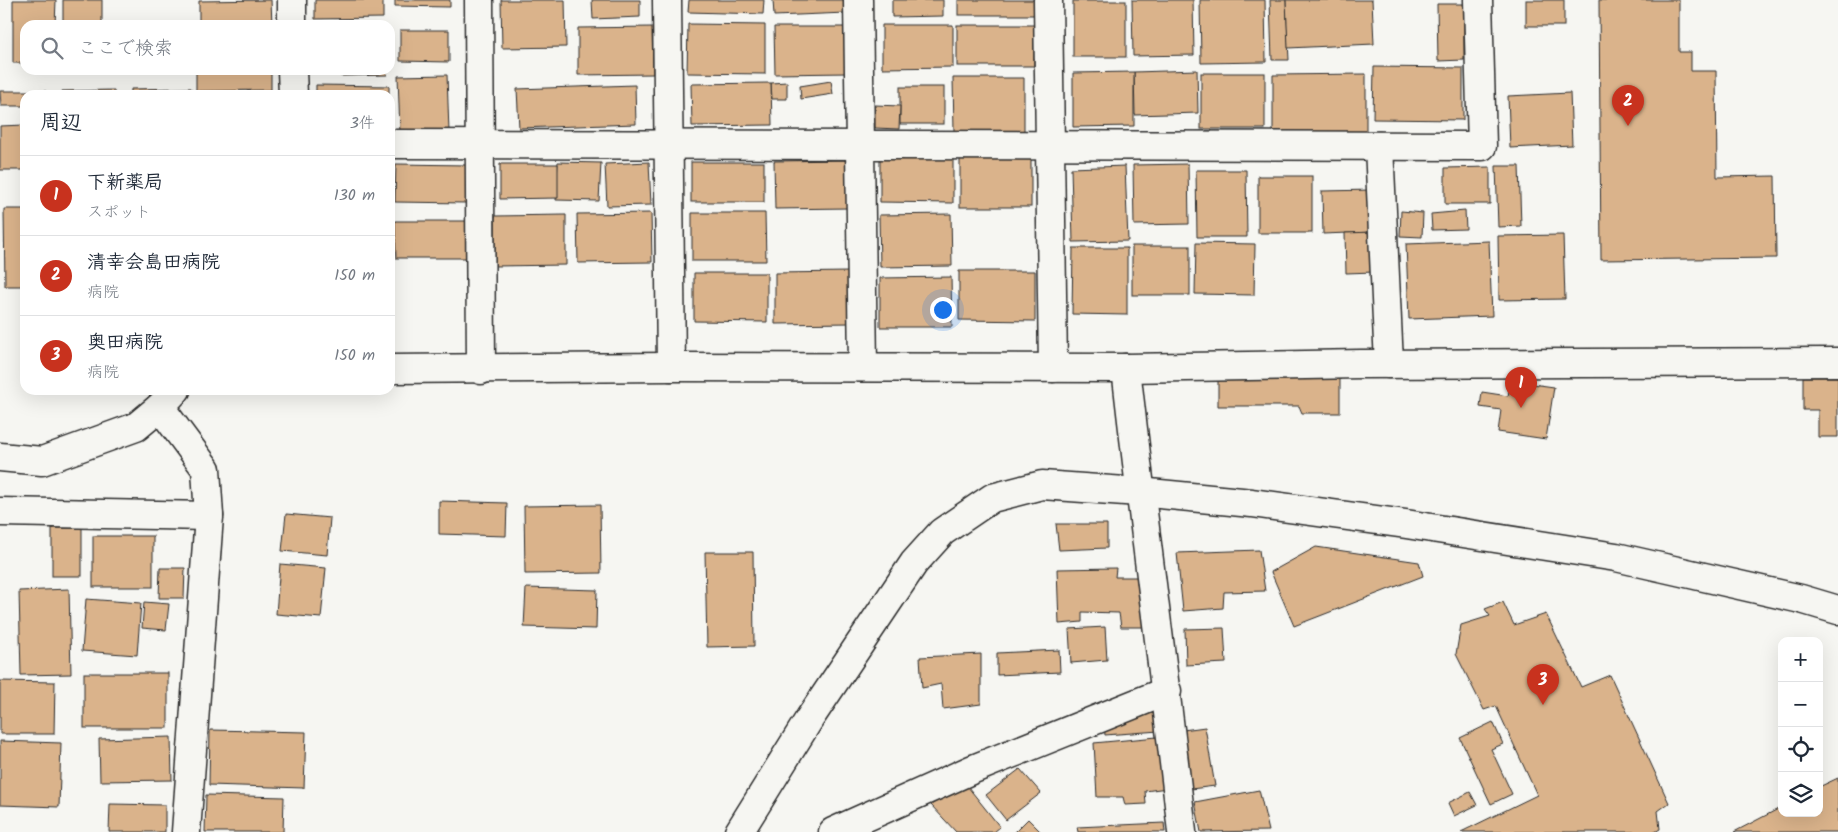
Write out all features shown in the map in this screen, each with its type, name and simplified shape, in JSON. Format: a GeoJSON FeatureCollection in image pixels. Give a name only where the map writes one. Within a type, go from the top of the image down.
{"type":"FeatureCollection","features":[{"type":"Feature","properties":{"kind":"street"},"geometry":{"type":"LineString","coordinates":[[292,0],[292,20]]}},
{"type":"Feature","properties":{"kind":"street"},"geometry":{"type":"LineString","coordinates":[[479,0],[481,370]]}},
{"type":"Feature","properties":{"kind":"street"},"geometry":{"type":"LineString","coordinates":[[667,0],[671,366]]}},
{"type":"Feature","properties":{"kind":"street"},"geometry":{"type":"LineString","coordinates":[[858,0],[863,367]]}},
{"type":"Feature","properties":{"kind":"street"},"geometry":{"type":"LineString","coordinates":[[1048,0],[1053,368]]}},
{"type":"Feature","properties":{"kind":"street"},"geometry":{"type":"LineString","coordinates":[[395,144],[1482,146],[1478,0]]}},
{"type":"Feature","properties":{"kind":"street"},"geometry":{"type":"LineString","coordinates":[[292,75],[293,90]]}},
{"type":"Feature","properties":{"kind":"street"},"geometry":{"type":"LineString","coordinates":[[1379,146],[1389,364]]}},
{"type":"Feature","properties":{"kind":"street"},"geometry":{"type":"LineString","coordinates":[[395,369],[481,370],[671,366],[1126,368],[1389,364],[1838,362]]}},
{"type":"Feature","properties":{"kind":"street"},"geometry":{"type":"LineString","coordinates":[[1126,368],[1139,492],[1167,691],[1182,832]]}},
{"type":"Feature","properties":{"kind":"street"},"geometry":{"type":"LineString","coordinates":[[0,457],[42,461],[136,427],[168,399],[206,468],[209,516],[186,832]]}},
{"type":"Feature","properties":{"kind":"street"},"geometry":{"type":"LineString","coordinates":[[740,832],[810,718],[914,563],[942,532],[992,498],[1042,485],[1252,503],[1406,524],[1616,557],[1801,599],[1838,610]]}},
{"type":"Feature","properties":{"kind":"street"},"geometry":{"type":"LineString","coordinates":[[0,512],[209,516]]}},
{"type":"Feature","properties":{"kind":"street"},"geometry":{"type":"LineString","coordinates":[[833,832],[970,770],[1167,691]]}},
{"type":"Feature","properties":{"kind":"building"},"geometry":{"type":"Polygon","coordinates":[[[13,0],[56,0],[55,20],[20,20],[20,63],[13,63],[13,0]]]}},
{"type":"Feature","properties":{"kind":"building"},"geometry":{"type":"Polygon","coordinates":[[[63,0],[102,0],[102,20],[63,20],[63,0]]]}},
{"type":"Feature","properties":{"kind":"building"},"geometry":{"type":"Polygon","coordinates":[[[271,0],[272,20],[199,20],[199,1],[271,0]]]}},
{"type":"Feature","properties":{"kind":"building"},"geometry":{"type":"Polygon","coordinates":[[[315,0],[383,0],[383,18],[315,19],[315,0]]]}},
{"type":"Feature","properties":{"kind":"building"},"geometry":{"type":"Polygon","coordinates":[[[395,0],[450,0],[450,7],[395,6],[395,0]]]}},
{"type":"Feature","properties":{"kind":"building"},"geometry":{"type":"Polygon","coordinates":[[[501,0],[565,0],[566,47],[502,48],[501,0]]]}},
{"type":"Feature","properties":{"kind":"building"},"geometry":{"type":"Polygon","coordinates":[[[592,0],[640,0],[640,17],[593,19],[592,0]]]}},
{"type":"Feature","properties":{"kind":"building"},"geometry":{"type":"Polygon","coordinates":[[[689,0],[764,0],[763,14],[688,12],[689,0]]]}},
{"type":"Feature","properties":{"kind":"building"},"geometry":{"type":"Polygon","coordinates":[[[773,0],[846,0],[846,13],[774,16],[773,0]]]}},
{"type":"Feature","properties":{"kind":"building"},"geometry":{"type":"Polygon","coordinates":[[[892,0],[943,0],[943,16],[892,17],[892,0]]]}},
{"type":"Feature","properties":{"kind":"building"},"geometry":{"type":"Polygon","coordinates":[[[958,0],[1036,0],[1036,15],[958,15],[958,0]]]}},
{"type":"Feature","properties":{"kind":"building"},"geometry":{"type":"Polygon","coordinates":[[[1132,0],[1193,0],[1194,55],[1133,56],[1132,0]]]}},
{"type":"Feature","properties":{"kind":"building"},"geometry":{"type":"Polygon","coordinates":[[[1200,0],[1265,0],[1266,62],[1201,63],[1200,0]]]}},
{"type":"Feature","properties":{"kind":"building"},"geometry":{"type":"Polygon","coordinates":[[[1270,0],[1286,0],[1289,60],[1272,60],[1270,0]]]}},
{"type":"Feature","properties":{"kind":"building"},"geometry":{"type":"Polygon","coordinates":[[[1286,0],[1372,0],[1374,44],[1288,48],[1286,0]]]}},
{"type":"Feature","properties":{"kind":"building"},"geometry":{"type":"Polygon","coordinates":[[[1526,0],[1564,0],[1564,26],[1526,26],[1526,0]]]}},
{"type":"Feature","properties":{"kind":"building"},"geometry":{"type":"Polygon","coordinates":[[[1599,0],[1679,0],[1679,52],[1691,52],[1691,71],[1716,71],[1717,177],[1775,176],[1776,258],[1601,260],[1599,0]]]}},
{"type":"Feature","properties":{"kind":"building"},"geometry":{"type":"Polygon","coordinates":[[[1073,1],[1126,1],[1126,57],[1073,57],[1073,1]]]}},
{"type":"Feature","properties":{"kind":"building"},"geometry":{"type":"Polygon","coordinates":[[[1437,4],[1464,4],[1464,60],[1438,61],[1437,4]]]}},
{"type":"Feature","properties":{"kind":"building"},"geometry":{"type":"Polygon","coordinates":[[[688,24],[765,25],[765,74],[687,73],[688,24]]]}},
{"type":"Feature","properties":{"kind":"building"},"geometry":{"type":"Polygon","coordinates":[[[882,25],[953,25],[953,67],[882,68],[882,25]]]}},
{"type":"Feature","properties":{"kind":"building"},"geometry":{"type":"Polygon","coordinates":[[[957,25],[1034,25],[1034,66],[957,66],[957,25]]]}},
{"type":"Feature","properties":{"kind":"building"},"geometry":{"type":"Polygon","coordinates":[[[652,27],[653,74],[578,75],[578,28],[652,27]]]}},
{"type":"Feature","properties":{"kind":"building"},"geometry":{"type":"Polygon","coordinates":[[[774,27],[847,27],[847,73],[775,74],[774,27]]]}},
{"type":"Feature","properties":{"kind":"building"},"geometry":{"type":"Polygon","coordinates":[[[400,30],[449,30],[449,62],[400,61],[400,30]]]}},
{"type":"Feature","properties":{"kind":"building"},"geometry":{"type":"Polygon","coordinates":[[[1374,67],[1463,68],[1463,120],[1373,119],[1374,67]]]}},
{"type":"Feature","properties":{"kind":"building"},"geometry":{"type":"Polygon","coordinates":[[[1197,70],[1198,113],[1135,115],[1134,72],[1197,70]]]}},
{"type":"Feature","properties":{"kind":"building"},"geometry":{"type":"Polygon","coordinates":[[[1134,72],[1134,126],[1073,127],[1073,73],[1134,72]]]}},
{"type":"Feature","properties":{"kind":"building"},"geometry":{"type":"Polygon","coordinates":[[[1201,73],[1265,73],[1265,129],[1201,129],[1201,73]]]}},
{"type":"Feature","properties":{"kind":"building"},"geometry":{"type":"Polygon","coordinates":[[[1366,74],[1366,132],[1273,133],[1273,75],[1366,74]]]}},
{"type":"Feature","properties":{"kind":"building"},"geometry":{"type":"Polygon","coordinates":[[[196,75],[271,75],[271,90],[196,90],[196,75]]]}},
{"type":"Feature","properties":{"kind":"building"},"geometry":{"type":"Polygon","coordinates":[[[340,75],[387,75],[340,76],[340,75]]]}},
{"type":"Feature","properties":{"kind":"building"},"geometry":{"type":"Polygon","coordinates":[[[447,75],[449,132],[400,133],[398,76],[447,75]]]}},
{"type":"Feature","properties":{"kind":"building"},"geometry":{"type":"Polygon","coordinates":[[[953,78],[1024,78],[1024,131],[954,131],[953,78]]]}},
{"type":"Feature","properties":{"kind":"building"},"geometry":{"type":"Polygon","coordinates":[[[831,81],[833,94],[801,99],[800,86],[831,81]]]}},
{"type":"Feature","properties":{"kind":"building"},"geometry":{"type":"Polygon","coordinates":[[[787,82],[787,99],[772,99],[771,83],[787,82]]]}},
{"type":"Feature","properties":{"kind":"building"},"geometry":{"type":"Polygon","coordinates":[[[771,83],[772,125],[692,126],[691,84],[771,83]]]}},
{"type":"Feature","properties":{"kind":"building"},"geometry":{"type":"Polygon","coordinates":[[[316,85],[389,86],[389,90],[316,90],[316,85]]]}},
{"type":"Feature","properties":{"kind":"building"},"geometry":{"type":"Polygon","coordinates":[[[635,85],[636,124],[519,128],[517,89],[635,85]]]}},
{"type":"Feature","properties":{"kind":"building"},"geometry":{"type":"Polygon","coordinates":[[[900,87],[944,87],[944,124],[900,124],[900,87]]]}},
{"type":"Feature","properties":{"kind":"building"},"geometry":{"type":"Polygon","coordinates":[[[191,88],[191,90],[131,90],[191,88]]]}},
{"type":"Feature","properties":{"kind":"building"},"geometry":{"type":"Polygon","coordinates":[[[0,91],[20,91],[20,106],[1,106],[0,91]]]}},
{"type":"Feature","properties":{"kind":"building"},"geometry":{"type":"Polygon","coordinates":[[[1570,93],[1572,145],[1510,148],[1508,96],[1570,93]]]}},
{"type":"Feature","properties":{"kind":"building"},"geometry":{"type":"Polygon","coordinates":[[[875,105],[900,106],[899,129],[875,128],[875,105]]]}},
{"type":"Feature","properties":{"kind":"building"},"geometry":{"type":"Polygon","coordinates":[[[20,125],[20,170],[0,170],[0,126],[20,125]]]}},
{"type":"Feature","properties":{"kind":"building"},"geometry":{"type":"Polygon","coordinates":[[[880,157],[953,158],[953,203],[880,202],[880,157]]]}},
{"type":"Feature","properties":{"kind":"building"},"geometry":{"type":"Polygon","coordinates":[[[960,157],[1031,157],[1031,207],[960,207],[960,157]]]}},
{"type":"Feature","properties":{"kind":"building"},"geometry":{"type":"Polygon","coordinates":[[[848,160],[848,208],[775,209],[774,161],[848,160]]]}},
{"type":"Feature","properties":{"kind":"building"},"geometry":{"type":"Polygon","coordinates":[[[558,162],[601,163],[599,201],[556,200],[558,162]]]}},
{"type":"Feature","properties":{"kind":"building"},"geometry":{"type":"Polygon","coordinates":[[[649,162],[651,205],[607,206],[605,164],[649,162]]]}},
{"type":"Feature","properties":{"kind":"building"},"geometry":{"type":"Polygon","coordinates":[[[691,162],[764,162],[764,202],[691,202],[691,162]]]}},
{"type":"Feature","properties":{"kind":"building"},"geometry":{"type":"Polygon","coordinates":[[[396,164],[467,165],[466,203],[395,202],[396,164]]]}},
{"type":"Feature","properties":{"kind":"building"},"geometry":{"type":"Polygon","coordinates":[[[500,164],[558,164],[558,198],[500,199],[500,164]]]}},
{"type":"Feature","properties":{"kind":"building"},"geometry":{"type":"Polygon","coordinates":[[[1188,164],[1189,224],[1134,225],[1133,165],[1188,164]]]}},
{"type":"Feature","properties":{"kind":"building"},"geometry":{"type":"Polygon","coordinates":[[[1125,166],[1128,241],[1073,242],[1071,168],[1125,166]]]}},
{"type":"Feature","properties":{"kind":"building"},"geometry":{"type":"Polygon","coordinates":[[[1496,166],[1519,166],[1521,226],[1498,227],[1496,166]]]}},
{"type":"Feature","properties":{"kind":"building"},"geometry":{"type":"Polygon","coordinates":[[[1490,167],[1490,204],[1445,204],[1445,168],[1490,167]]]}},
{"type":"Feature","properties":{"kind":"building"},"geometry":{"type":"Polygon","coordinates":[[[1196,170],[1246,170],[1247,237],[1197,237],[1196,170]]]}},
{"type":"Feature","properties":{"kind":"building"},"geometry":{"type":"Polygon","coordinates":[[[1258,176],[1312,176],[1312,233],[1258,233],[1258,176]]]}},
{"type":"Feature","properties":{"kind":"building"},"geometry":{"type":"Polygon","coordinates":[[[1372,190],[1374,232],[1323,234],[1322,191],[1372,190]]]}},
{"type":"Feature","properties":{"kind":"building"},"geometry":{"type":"Polygon","coordinates":[[[4,209],[20,209],[20,286],[5,286],[4,209]]]}},
{"type":"Feature","properties":{"kind":"building"},"geometry":{"type":"Polygon","coordinates":[[[1401,211],[1423,213],[1422,237],[1400,236],[1401,211]]]}},
{"type":"Feature","properties":{"kind":"building"},"geometry":{"type":"Polygon","coordinates":[[[1465,211],[1466,229],[1432,230],[1431,214],[1465,211]]]}},
{"type":"Feature","properties":{"kind":"building"},"geometry":{"type":"Polygon","coordinates":[[[651,213],[652,262],[578,263],[577,214],[651,213]]]}},
{"type":"Feature","properties":{"kind":"building"},"geometry":{"type":"Polygon","coordinates":[[[692,213],[765,213],[766,261],[692,261],[692,213]]]}},
{"type":"Feature","properties":{"kind":"building"},"geometry":{"type":"Polygon","coordinates":[[[951,214],[952,266],[880,267],[879,215],[951,214]]]}},
{"type":"Feature","properties":{"kind":"building"},"geometry":{"type":"Polygon","coordinates":[[[566,215],[566,265],[495,266],[495,216],[566,215]]]}},
{"type":"Feature","properties":{"kind":"building"},"geometry":{"type":"Polygon","coordinates":[[[395,221],[474,221],[474,258],[396,258],[395,221]]]}},
{"type":"Feature","properties":{"kind":"building"},"geometry":{"type":"Polygon","coordinates":[[[1374,232],[1374,272],[1346,273],[1345,233],[1374,232]]]}},
{"type":"Feature","properties":{"kind":"building"},"geometry":{"type":"Polygon","coordinates":[[[1563,235],[1565,299],[1499,300],[1498,236],[1563,235]]]}},
{"type":"Feature","properties":{"kind":"building"},"geometry":{"type":"Polygon","coordinates":[[[1489,241],[1492,316],[1409,319],[1406,244],[1489,241]]]}},
{"type":"Feature","properties":{"kind":"building"},"geometry":{"type":"Polygon","coordinates":[[[1196,243],[1255,244],[1254,295],[1195,294],[1196,243]]]}},
{"type":"Feature","properties":{"kind":"building"},"geometry":{"type":"Polygon","coordinates":[[[1132,246],[1190,246],[1190,295],[1132,295],[1132,246]]]}},
{"type":"Feature","properties":{"kind":"building"},"geometry":{"type":"Polygon","coordinates":[[[1073,248],[1127,248],[1127,315],[1072,314],[1073,248]]]}},
{"type":"Feature","properties":{"kind":"building"},"geometry":{"type":"Polygon","coordinates":[[[959,271],[1035,271],[1035,321],[959,320],[959,271]]]}},
{"type":"Feature","properties":{"kind":"building"},"geometry":{"type":"Polygon","coordinates":[[[849,272],[850,323],[775,324],[775,273],[849,272]]]}},
{"type":"Feature","properties":{"kind":"building"},"geometry":{"type":"Polygon","coordinates":[[[694,273],[767,273],[767,322],[694,321],[694,273]]]}},
{"type":"Feature","properties":{"kind":"building"},"geometry":{"type":"Polygon","coordinates":[[[951,277],[952,327],[880,327],[880,278],[951,277]]]}},
{"type":"Feature","properties":{"kind":"building"},"geometry":{"type":"Polygon","coordinates":[[[1218,377],[1340,377],[1340,413],[1302,413],[1299,406],[1218,406],[1218,377]]]}},
{"type":"Feature","properties":{"kind":"building"},"geometry":{"type":"Polygon","coordinates":[[[1803,377],[1838,377],[1838,437],[1818,437],[1818,410],[1803,410],[1803,377]]]}},
{"type":"Feature","properties":{"kind":"building"},"geometry":{"type":"Polygon","coordinates":[[[1511,381],[1554,387],[1546,439],[1498,432],[1501,410],[1480,407],[1482,392],[1508,396],[1511,381]]]}},
{"type":"Feature","properties":{"kind":"building"},"geometry":{"type":"Polygon","coordinates":[[[439,501],[507,503],[506,536],[439,534],[439,501]]]}},
{"type":"Feature","properties":{"kind":"building"},"geometry":{"type":"Polygon","coordinates":[[[600,505],[601,573],[525,574],[524,506],[600,505]]]}},
{"type":"Feature","properties":{"kind":"building"},"geometry":{"type":"Polygon","coordinates":[[[286,514],[330,518],[327,555],[282,551],[286,514]]]}},
{"type":"Feature","properties":{"kind":"building"},"geometry":{"type":"Polygon","coordinates":[[[1056,524],[1107,524],[1107,548],[1059,550],[1056,524]]]}},
{"type":"Feature","properties":{"kind":"building"},"geometry":{"type":"Polygon","coordinates":[[[52,528],[82,528],[82,576],[52,576],[52,528]]]}},
{"type":"Feature","properties":{"kind":"building"},"geometry":{"type":"Polygon","coordinates":[[[93,536],[153,536],[153,587],[93,587],[93,536]]]}},
{"type":"Feature","properties":{"kind":"building"},"geometry":{"type":"Polygon","coordinates":[[[1316,547],[1419,562],[1423,576],[1294,626],[1271,572],[1316,547]]]}},
{"type":"Feature","properties":{"kind":"building"},"geometry":{"type":"Polygon","coordinates":[[[1259,550],[1265,591],[1224,592],[1223,608],[1183,611],[1177,553],[1259,550]]]}},
{"type":"Feature","properties":{"kind":"building"},"geometry":{"type":"Polygon","coordinates":[[[705,552],[753,552],[754,646],[707,647],[705,552]]]}},
{"type":"Feature","properties":{"kind":"building"},"geometry":{"type":"Polygon","coordinates":[[[280,564],[326,568],[321,618],[276,614],[280,564]]]}},
{"type":"Feature","properties":{"kind":"building"},"geometry":{"type":"Polygon","coordinates":[[[160,568],[185,568],[184,598],[159,598],[160,568]]]}},
{"type":"Feature","properties":{"kind":"building"},"geometry":{"type":"Polygon","coordinates":[[[1116,568],[1115,577],[1140,577],[1144,627],[1121,627],[1119,613],[1082,612],[1082,622],[1059,624],[1057,569],[1116,568]]]}},
{"type":"Feature","properties":{"kind":"building"},"geometry":{"type":"Polygon","coordinates":[[[526,588],[597,590],[596,629],[524,627],[526,588]]]}},
{"type":"Feature","properties":{"kind":"building"},"geometry":{"type":"Polygon","coordinates":[[[69,589],[71,674],[21,675],[19,591],[69,589]]]}},
{"type":"Feature","properties":{"kind":"building"},"geometry":{"type":"Polygon","coordinates":[[[86,599],[141,603],[137,655],[82,651],[86,599]]]}},
{"type":"Feature","properties":{"kind":"building"},"geometry":{"type":"Polygon","coordinates":[[[144,602],[169,604],[166,630],[142,628],[144,602]]]}},
{"type":"Feature","properties":{"kind":"building"},"geometry":{"type":"Polygon","coordinates":[[[1503,602],[1514,625],[1546,614],[1581,687],[1610,675],[1669,803],[1658,811],[1660,829],[1655,832],[1461,832],[1537,795],[1496,706],[1484,710],[1456,654],[1461,625],[1490,616],[1485,609],[1503,602]]]}},
{"type":"Feature","properties":{"kind":"building"},"geometry":{"type":"Polygon","coordinates":[[[1105,627],[1107,660],[1071,663],[1069,629],[1105,627]]]}},
{"type":"Feature","properties":{"kind":"building"},"geometry":{"type":"Polygon","coordinates":[[[1224,628],[1226,663],[1186,665],[1185,629],[1224,628]]]}},
{"type":"Feature","properties":{"kind":"building"},"geometry":{"type":"Polygon","coordinates":[[[1059,650],[1060,672],[997,675],[997,653],[1059,650]]]}},
{"type":"Feature","properties":{"kind":"building"},"geometry":{"type":"Polygon","coordinates":[[[981,654],[981,704],[943,709],[941,684],[922,688],[920,657],[981,654]]]}},
{"type":"Feature","properties":{"kind":"building"},"geometry":{"type":"Polygon","coordinates":[[[84,673],[168,673],[168,728],[84,728],[84,673]]]}},
{"type":"Feature","properties":{"kind":"building"},"geometry":{"type":"Polygon","coordinates":[[[0,681],[55,682],[54,734],[0,734],[0,681]]]}},
{"type":"Feature","properties":{"kind":"building"},"geometry":{"type":"Polygon","coordinates":[[[1157,707],[1159,731],[1105,735],[1104,726],[1157,707]]]}},
{"type":"Feature","properties":{"kind":"building"},"geometry":{"type":"Polygon","coordinates":[[[1493,722],[1503,744],[1491,749],[1512,794],[1491,804],[1460,738],[1493,722]]]}},
{"type":"Feature","properties":{"kind":"building"},"geometry":{"type":"Polygon","coordinates":[[[1205,727],[1215,786],[1191,789],[1183,730],[1205,727]]]}},
{"type":"Feature","properties":{"kind":"building"},"geometry":{"type":"Polygon","coordinates":[[[210,730],[306,732],[304,788],[209,785],[210,730]]]}},
{"type":"Feature","properties":{"kind":"building"},"geometry":{"type":"Polygon","coordinates":[[[171,737],[172,780],[100,781],[99,739],[171,737]]]}},
{"type":"Feature","properties":{"kind":"building"},"geometry":{"type":"Polygon","coordinates":[[[1157,737],[1167,788],[1145,791],[1146,804],[1125,805],[1123,797],[1097,797],[1094,743],[1157,737]]]}},
{"type":"Feature","properties":{"kind":"building"},"geometry":{"type":"Polygon","coordinates":[[[0,741],[61,743],[59,807],[0,805],[0,741]]]}},
{"type":"Feature","properties":{"kind":"building"},"geometry":{"type":"Polygon","coordinates":[[[1020,769],[1041,793],[1006,820],[986,795],[1020,769]]]}},
{"type":"Feature","properties":{"kind":"building"},"geometry":{"type":"Polygon","coordinates":[[[1838,778],[1838,832],[1734,832],[1778,809],[1778,817],[1823,817],[1823,785],[1838,778]]]}},
{"type":"Feature","properties":{"kind":"building"},"geometry":{"type":"Polygon","coordinates":[[[964,782],[1000,827],[994,832],[956,832],[931,805],[964,782]]]}},
{"type":"Feature","properties":{"kind":"building"},"geometry":{"type":"Polygon","coordinates":[[[1259,790],[1269,831],[1201,832],[1195,802],[1259,790]]]}},
{"type":"Feature","properties":{"kind":"building"},"geometry":{"type":"Polygon","coordinates":[[[1470,792],[1477,805],[1454,816],[1448,803],[1470,792]]]}},
{"type":"Feature","properties":{"kind":"building"},"geometry":{"type":"Polygon","coordinates":[[[206,795],[284,797],[283,832],[205,832],[206,795]]]}},
{"type":"Feature","properties":{"kind":"building"},"geometry":{"type":"Polygon","coordinates":[[[110,804],[165,805],[165,832],[109,832],[110,804]]]}},
{"type":"Feature","properties":{"kind":"building"},"geometry":{"type":"Polygon","coordinates":[[[1028,819],[1041,832],[1015,832],[1028,819]]]}},
{"type":"Feature","properties":{"kind":"building"},"geometry":{"type":"Polygon","coordinates":[[[1164,823],[1165,832],[1078,832],[1077,827],[1164,823]]]}},
{"type":"Feature","properties":{"kind":"place","name":"清幸会島田病院"},"geometry":{"type":"Point","coordinates":[1628,126]}},
{"type":"Feature","properties":{"kind":"place","name":"下新薬局"},"geometry":{"type":"Point","coordinates":[1521,408]}},
{"type":"Feature","properties":{"kind":"place","name":"奥田病院"},"geometry":{"type":"Point","coordinates":[1543,705]}}]}
